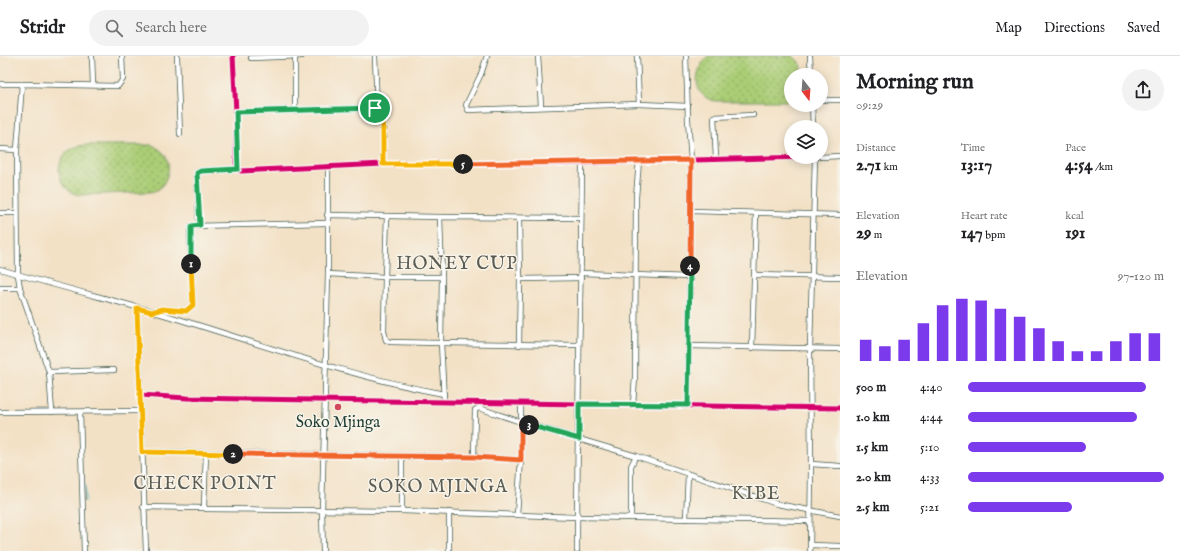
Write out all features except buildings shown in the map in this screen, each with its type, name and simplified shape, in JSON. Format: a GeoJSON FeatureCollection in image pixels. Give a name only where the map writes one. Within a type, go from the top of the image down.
{"type":"FeatureCollection","features":[{"type":"Feature","properties":{"kind":"street"},"geometry":{"type":"LineString","coordinates":[[92,56],[93,85]]}},
{"type":"Feature","properties":{"kind":"street"},"geometry":{"type":"LineString","coordinates":[[0,84],[93,85],[115,87],[122,83],[122,56]]}},
{"type":"Feature","properties":{"kind":"street"},"geometry":{"type":"LineString","coordinates":[[177,56],[180,134]]}},
{"type":"Feature","properties":{"kind":"street"},"geometry":{"type":"LineString","coordinates":[[233,56],[238,169]]}},
{"type":"Feature","properties":{"kind":"street"},"geometry":{"type":"LineString","coordinates":[[295,56],[295,111]]}},
{"type":"Feature","properties":{"kind":"street"},"geometry":{"type":"LineString","coordinates":[[251,58],[302,56]]}},
{"type":"Feature","properties":{"kind":"street"},"geometry":{"type":"LineString","coordinates":[[375,56],[377,109],[380,112],[383,122],[383,164]]}},
{"type":"Feature","properties":{"kind":"street"},"geometry":{"type":"LineString","coordinates":[[487,56],[466,108],[472,110],[541,106],[639,104],[688,106]]}},
{"type":"Feature","properties":{"kind":"street"},"geometry":{"type":"LineString","coordinates":[[538,56],[541,106]]}},
{"type":"Feature","properties":{"kind":"street"},"geometry":{"type":"LineString","coordinates":[[637,56],[639,104]]}},
{"type":"Feature","properties":{"kind":"street"},"geometry":{"type":"LineString","coordinates":[[686,56],[691,160],[688,405]]}},
{"type":"Feature","properties":{"kind":"street"},"geometry":{"type":"LineString","coordinates":[[810,56],[811,68]]}},
{"type":"Feature","properties":{"kind":"street"},"geometry":{"type":"LineString","coordinates":[[22,84],[17,150],[16,213],[18,275],[20,288],[49,372],[52,412]]}},
{"type":"Feature","properties":{"kind":"street"},"geometry":{"type":"LineString","coordinates":[[828,100],[840,100]]}},
{"type":"Feature","properties":{"kind":"street"},"geometry":{"type":"LineString","coordinates":[[236,112],[377,109]]}},
{"type":"Feature","properties":{"kind":"street"},"geometry":{"type":"LineString","coordinates":[[716,159],[714,117],[753,115]]}},
{"type":"Feature","properties":{"kind":"street"},"geometry":{"type":"LineString","coordinates":[[0,149],[17,150]]}},
{"type":"Feature","properties":{"kind":"street"},"geometry":{"type":"LineString","coordinates":[[828,157],[840,156]]}},
{"type":"Feature","properties":{"kind":"street"},"geometry":{"type":"LineString","coordinates":[[200,225],[197,173],[201,171],[328,168],[383,164],[582,162],[784,157]]}},
{"type":"Feature","properties":{"kind":"street"},"geometry":{"type":"LineString","coordinates":[[632,404],[635,378],[636,197],[639,161]]}},
{"type":"Feature","properties":{"kind":"street"},"geometry":{"type":"LineString","coordinates":[[577,551],[579,439],[578,345],[581,276],[582,162]]}},
{"type":"Feature","properties":{"kind":"street"},"geometry":{"type":"LineString","coordinates":[[810,551],[810,349],[815,164]]}},
{"type":"Feature","properties":{"kind":"street"},"geometry":{"type":"LineString","coordinates":[[323,551],[322,511],[328,274],[328,168]]}},
{"type":"Feature","properties":{"kind":"street"},"geometry":{"type":"LineString","coordinates":[[691,211],[840,214]]}},
{"type":"Feature","properties":{"kind":"street"},"geometry":{"type":"LineString","coordinates":[[0,213],[16,213]]}},
{"type":"Feature","properties":{"kind":"street"},"geometry":{"type":"LineString","coordinates":[[752,348],[756,213]]}},
{"type":"Feature","properties":{"kind":"street"},"geometry":{"type":"LineString","coordinates":[[327,214],[519,219],[581,218]]}},
{"type":"Feature","properties":{"kind":"street"},"geometry":{"type":"LineString","coordinates":[[387,216],[384,331],[386,340],[394,343],[578,345]]}},
{"type":"Feature","properties":{"kind":"street"},"geometry":{"type":"LineString","coordinates":[[440,217],[442,277],[441,343],[444,401]]}},
{"type":"Feature","properties":{"kind":"street"},"geometry":{"type":"LineString","coordinates":[[519,219],[519,345]]}},
{"type":"Feature","properties":{"kind":"street"},"geometry":{"type":"LineString","coordinates":[[152,312],[162,309],[186,311],[193,305],[190,232],[192,226],[327,223]]}},
{"type":"Feature","properties":{"kind":"street"},"geometry":{"type":"LineString","coordinates":[[0,269],[152,312],[326,366],[394,384],[444,394]]}},
{"type":"Feature","properties":{"kind":"street"},"geometry":{"type":"LineString","coordinates":[[328,274],[385,277],[442,277]]}},
{"type":"Feature","properties":{"kind":"street"},"geometry":{"type":"LineString","coordinates":[[520,279],[635,275],[690,277]]}},
{"type":"Feature","properties":{"kind":"street"},"geometry":{"type":"LineString","coordinates":[[755,275],[840,278]]}},
{"type":"Feature","properties":{"kind":"street"},"geometry":{"type":"LineString","coordinates":[[0,288],[20,288]]}},
{"type":"Feature","properties":{"kind":"street"},"geometry":{"type":"LineString","coordinates":[[137,308],[146,551]]}},
{"type":"Feature","properties":{"kind":"street"},"geometry":{"type":"LineString","coordinates":[[689,346],[840,349]]}},
{"type":"Feature","properties":{"kind":"street"},"geometry":{"type":"LineString","coordinates":[[49,372],[99,372],[114,370]]}},
{"type":"Feature","properties":{"kind":"street"},"geometry":{"type":"LineString","coordinates":[[140,395],[175,398],[521,402],[840,408]]}},
{"type":"Feature","properties":{"kind":"street"},"geometry":{"type":"LineString","coordinates":[[517,514],[521,460],[521,402]]}},
{"type":"Feature","properties":{"kind":"street"},"geometry":{"type":"LineString","coordinates":[[474,457],[474,410],[479,408],[636,456],[777,504],[840,516]]}},
{"type":"Feature","properties":{"kind":"street"},"geometry":{"type":"LineString","coordinates":[[0,412],[140,412]]}},
{"type":"Feature","properties":{"kind":"street"},"geometry":{"type":"LineString","coordinates":[[80,412],[84,551]]}},
{"type":"Feature","properties":{"kind":"street"},"geometry":{"type":"LineString","coordinates":[[142,452],[474,457],[521,460]]}},
{"type":"Feature","properties":{"kind":"street"},"geometry":{"type":"LineString","coordinates":[[204,508],[206,454]]}},
{"type":"Feature","properties":{"kind":"street"},"geometry":{"type":"LineString","coordinates":[[631,518],[632,466],[636,456]]}},
{"type":"Feature","properties":{"kind":"street"},"geometry":{"type":"LineString","coordinates":[[402,457],[402,511]]}},
{"type":"Feature","properties":{"kind":"street"},"geometry":{"type":"LineString","coordinates":[[811,464],[840,466]]}},
{"type":"Feature","properties":{"kind":"street"},"geometry":{"type":"LineString","coordinates":[[686,519],[688,474]]}},
{"type":"Feature","properties":{"kind":"street"},"geometry":{"type":"LineString","coordinates":[[144,507],[449,512],[577,517],[810,520]]}},
{"type":"Feature","properties":{"kind":"street"},"geometry":{"type":"LineString","coordinates":[[449,512],[449,551]]}},
{"type":"Feature","properties":{"kind":"street"},"geometry":{"type":"LineString","coordinates":[[810,545],[840,546]]}},
{"type":"Feature","properties":{"kind":"green space"},"geometry":{"type":"Polygon","coordinates":[[[708,56],[793,56],[801,64],[802,68],[784,68],[784,101],[715,101],[702,94],[697,82],[703,62],[708,56]]]}},
{"type":"Feature","properties":{"kind":"green space"},"geometry":{"type":"Polygon","coordinates":[[[84,145],[152,145],[160,150],[166,157],[168,162],[168,174],[166,179],[159,188],[150,192],[79,195],[72,193],[63,184],[60,178],[59,171],[62,158],[73,148],[84,145]]]}},
{"type":"Feature","properties":{"kind":"waterway"},"geometry":{"type":"LineString","coordinates":[[85,485],[85,501]]}},
{"type":"Feature","properties":{"kind":"cycle path"},"geometry":{"type":"LineString","coordinates":[[233,56],[236,112],[236,163],[237,169],[241,171],[383,164],[582,163],[784,158]]}},
{"type":"Feature","properties":{"kind":"cycle path"},"geometry":{"type":"LineString","coordinates":[[140,395],[187,398],[840,408]]}},
{"type":"Feature","properties":{"kind":"place","name":"Soko Mjinga"},"geometry":{"type":"Point","coordinates":[338,407]}},
{"type":"Feature","properties":{"kind":"district","name":"HONEY CUP"},"geometry":{"type":"Point","coordinates":[457,264]}},
{"type":"Feature","properties":{"kind":"district","name":"CHECK POINT"},"geometry":{"type":"Point","coordinates":[205,484]}},
{"type":"Feature","properties":{"kind":"district","name":"SOKO MJINGA"},"geometry":{"type":"Point","coordinates":[438,487]}},
{"type":"Feature","properties":{"kind":"district","name":"KIBE"},"geometry":{"type":"Point","coordinates":[756,494]}},
{"type":"Feature","properties":{"kind":"route"},"geometry":{"type":"LineString","coordinates":[[375,108],[379,110],[383,122],[383,164],[691,160],[688,405],[579,404],[579,439],[521,422],[521,460],[474,457],[142,452],[137,308],[152,312],[155,309],[186,311],[193,305],[190,232],[192,226],[200,225],[196,177],[197,173],[201,171],[238,169],[236,163],[236,112],[375,108]]}}]}
